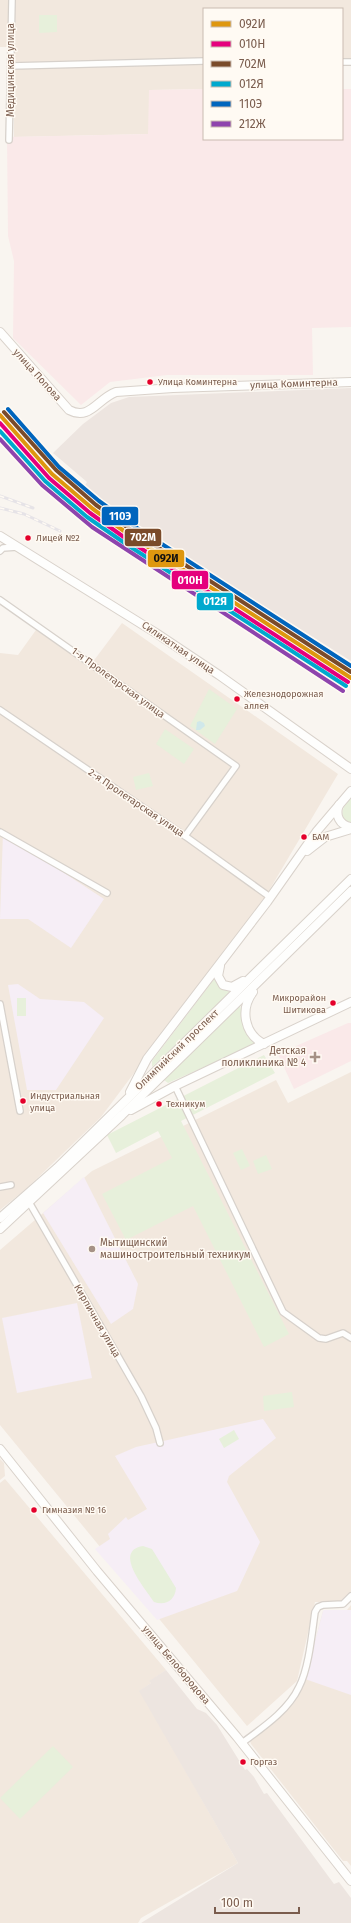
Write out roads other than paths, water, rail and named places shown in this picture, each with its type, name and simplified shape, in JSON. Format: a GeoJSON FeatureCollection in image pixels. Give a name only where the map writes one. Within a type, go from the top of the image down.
{"type":"FeatureCollection","features":[{"type":"Feature","properties":{"kind":"main road","name":"улица Попова"},"geometry":{"type":"LineString","coordinates":[[0,332],[69,410],[77,414]]}},
{"type":"Feature","properties":{"kind":"main road","name":"улица Коминтерна"},"geometry":{"type":"LineString","coordinates":[[77,414],[86,413],[108,395],[116,392],[173,388],[351,382]]}},
{"type":"Feature","properties":{"kind":"main road","name":"Силикатная улица"},"geometry":{"type":"LineString","coordinates":[[0,536],[20,547],[201,663],[351,769]]}},
{"type":"Feature","properties":{"kind":"main road"},"geometry":{"type":"LineString","coordinates":[[127,1098],[147,1059],[220,965],[300,857],[310,840],[340,802],[351,791]]}},
{"type":"Feature","properties":{"kind":"main road"},"geometry":{"type":"LineString","coordinates":[[340,802],[337,811],[339,819],[343,824],[351,828]]}},
{"type":"Feature","properties":{"kind":"main road"},"geometry":{"type":"LineString","coordinates":[[300,857],[320,840],[351,828]]}},
{"type":"Feature","properties":{"kind":"main road","name":"Олимпийский проспект"},"geometry":{"type":"LineString","coordinates":[[0,1218],[57,1168],[351,879]]}},
{"type":"Feature","properties":{"kind":"main road","name":"Олимпийский проспект"},"geometry":{"type":"LineString","coordinates":[[0,1229],[122,1115],[261,981],[351,891]]}},
{"type":"Feature","properties":{"kind":"main road"},"geometry":{"type":"LineString","coordinates":[[220,965],[218,972],[219,979],[226,986],[236,985],[255,972]]}},
{"type":"Feature","properties":{"kind":"main road"},"geometry":{"type":"LineString","coordinates":[[261,981],[245,1006],[245,1013],[249,1029],[256,1038],[264,1044]]}},
{"type":"Feature","properties":{"kind":"main road"},"geometry":{"type":"LineString","coordinates":[[122,1115],[175,1086],[351,1002]]}},
{"type":"Feature","properties":{"kind":"main road","name":"улица Белобородова"},"geometry":{"type":"LineString","coordinates":[[0,1449],[97,1572],[242,1743],[351,1881]]}},
{"type":"Feature","properties":{"kind":"street","name":"Медицинская улица"},"geometry":{"type":"LineString","coordinates":[[9,140],[12,0]]}},
{"type":"Feature","properties":{"kind":"street"},"geometry":{"type":"LineString","coordinates":[[11,66],[203,61]]}},
{"type":"Feature","properties":{"kind":"street"},"geometry":{"type":"LineString","coordinates":[[0,551],[3,548],[20,547]]}},
{"type":"Feature","properties":{"kind":"street","name":"1-я Пролетарская улица"},"geometry":{"type":"LineString","coordinates":[[0,600],[236,766],[185,836]]}},
{"type":"Feature","properties":{"kind":"street","name":"2-я Пролетарская улица"},"geometry":{"type":"LineString","coordinates":[[0,710],[185,836],[270,897]]}},
{"type":"Feature","properties":{"kind":"street"},"geometry":{"type":"LineString","coordinates":[[0,832],[107,893]]}},
{"type":"Feature","properties":{"kind":"street"},"geometry":{"type":"LineString","coordinates":[[0,1004],[20,1111]]}},
{"type":"Feature","properties":{"kind":"street"},"geometry":{"type":"LineString","coordinates":[[175,1086],[283,1312],[319,1338],[326,1339],[343,1333],[351,1338]]}},
{"type":"Feature","properties":{"kind":"street"},"geometry":{"type":"LineString","coordinates":[[0,1187],[11,1185]]}},
{"type":"Feature","properties":{"kind":"street","name":"Кирпичная улица"},"geometry":{"type":"LineString","coordinates":[[29,1202],[141,1396],[156,1428],[160,1443]]}},
{"type":"Feature","properties":{"kind":"street"},"geometry":{"type":"LineString","coordinates":[[242,1743],[284,1708],[299,1688],[308,1653],[315,1612],[318,1607],[323,1605],[343,1604],[351,1596]]}},
{"type":"Feature","properties":{"kind":"water"},"geometry":{"type":"Polygon","coordinates":[[[200,721],[204,723],[205,726],[200,730],[196,730],[197,722],[200,721]]]}},
{"type":"Feature","properties":{"kind":"railway"},"geometry":{"type":"LineString","coordinates":[[0,496],[33,508]]}},
{"type":"Feature","properties":{"kind":"railway"},"geometry":{"type":"LineString","coordinates":[[0,508],[24,514],[60,531]]}},
{"type":"Feature","properties":{"kind":"place","name":"Улица Коминтерна"},"geometry":{"type":"Point","coordinates":[150,382]}},
{"type":"Feature","properties":{"kind":"place","name":"Лицей №2"},"geometry":{"type":"Point","coordinates":[28,538]}},
{"type":"Feature","properties":{"kind":"place","name":"Железнодорожная аллея"},"geometry":{"type":"Point","coordinates":[237,699]}},
{"type":"Feature","properties":{"kind":"place","name":"БАМ"},"geometry":{"type":"Point","coordinates":[304,837]}},
{"type":"Feature","properties":{"kind":"place","name":"Микрорайон Шитикова"},"geometry":{"type":"Point","coordinates":[333,1003]}},
{"type":"Feature","properties":{"kind":"place","name":"Детская поликлиника № 4"},"geometry":{"type":"Point","coordinates":[315,1057]}},
{"type":"Feature","properties":{"kind":"place","name":"Индустриальная улица"},"geometry":{"type":"Point","coordinates":[23,1101]}},
{"type":"Feature","properties":{"kind":"place","name":"Техникум"},"geometry":{"type":"Point","coordinates":[159,1104]}},
{"type":"Feature","properties":{"kind":"place","name":"Мытищинский машиностроительный техникум"},"geometry":{"type":"Point","coordinates":[92,1249]}},
{"type":"Feature","properties":{"kind":"place","name":"Гимназия № 16"},"geometry":{"type":"Point","coordinates":[34,1510]}},
{"type":"Feature","properties":{"kind":"place","name":"Горгаз"},"geometry":{"type":"Point","coordinates":[243,1762]}}]}
